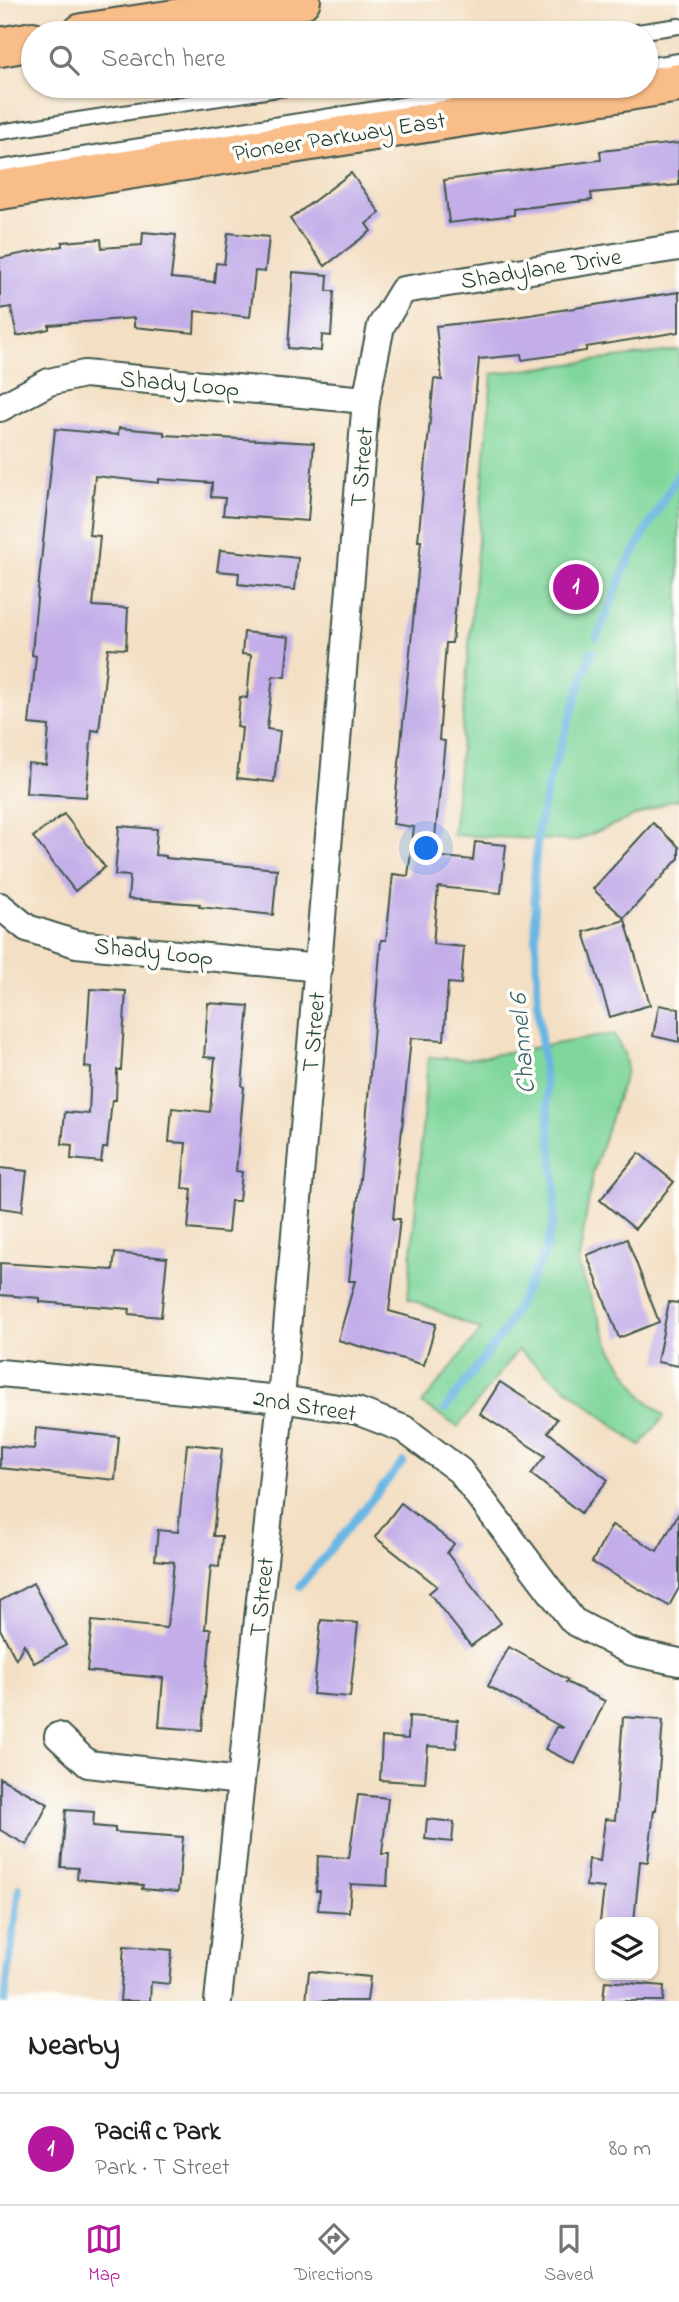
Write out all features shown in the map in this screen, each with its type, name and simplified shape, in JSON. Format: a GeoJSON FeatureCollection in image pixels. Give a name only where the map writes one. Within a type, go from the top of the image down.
{"type":"FeatureCollection","features":[{"type":"Feature","properties":{"kind":"main road"},"geometry":{"type":"LineString","coordinates":[[162,21],[301,0]]}},
{"type":"Feature","properties":{"kind":"main road"},"geometry":{"type":"LineString","coordinates":[[0,47],[21,43]]}},
{"type":"Feature","properties":{"kind":"main road","name":"Pioneer Parkway East"},"geometry":{"type":"LineString","coordinates":[[658,86],[679,83]]}},
{"type":"Feature","properties":{"kind":"main road","name":"Pioneer Parkway East"},"geometry":{"type":"LineString","coordinates":[[0,190],[584,98]]}},
{"type":"Feature","properties":{"kind":"street","name":"Shadylane Drive"},"geometry":{"type":"LineString","coordinates":[[403,290],[679,247]]}},
{"type":"Feature","properties":{"kind":"street","name":"T Street"},"geometry":{"type":"LineString","coordinates":[[218,2001],[281,1399],[366,400],[381,326],[403,290]]}},
{"type":"Feature","properties":{"kind":"street","name":"Shady Loop"},"geometry":{"type":"LineString","coordinates":[[0,408],[49,382],[85,374],[366,400]]}},
{"type":"Feature","properties":{"kind":"street","name":"Shady Loop"},"geometry":{"type":"LineString","coordinates":[[0,906],[27,928],[76,943],[319,968]]}},
{"type":"Feature","properties":{"kind":"street","name":"2nd Street"},"geometry":{"type":"LineString","coordinates":[[0,1373],[281,1399],[357,1411],[404,1429],[460,1471],[573,1621],[632,1652],[679,1662]]}},
{"type":"Feature","properties":{"kind":"street"},"geometry":{"type":"LineString","coordinates":[[58,1736],[88,1764],[241,1781]]}},
{"type":"Feature","properties":{"kind":"lane"},"geometry":{"type":"LineString","coordinates":[[658,29],[679,26]]}},
{"type":"Feature","properties":{"kind":"lane"},"geometry":{"type":"LineString","coordinates":[[658,64],[679,61]]}},
{"type":"Feature","properties":{"kind":"lane"},"geometry":{"type":"LineString","coordinates":[[0,132],[220,98]]}},
{"type":"Feature","properties":{"kind":"lane"},"geometry":{"type":"LineString","coordinates":[[0,168],[446,98]]}},
{"type":"Feature","properties":{"kind":"green space"},"geometry":{"type":"Polygon","coordinates":[[[679,350],[679,800],[675,799],[575,841],[453,835],[492,374],[679,350]]]}},
{"type":"Feature","properties":{"kind":"green space"},"geometry":{"type":"Polygon","coordinates":[[[613,1034],[624,1053],[627,1069],[593,1173],[578,1265],[611,1348],[643,1397],[664,1416],[640,1446],[518,1350],[458,1427],[422,1404],[481,1330],[408,1298],[428,1057],[468,1059],[613,1034]]]}},
{"type":"Feature","properties":{"kind":"building"},"geometry":{"type":"Polygon","coordinates":[[[679,143],[679,185],[591,193],[592,200],[514,209],[514,215],[449,223],[444,180],[601,160],[600,151],[679,143]]]}},
{"type":"Feature","properties":{"kind":"building"},"geometry":{"type":"Polygon","coordinates":[[[351,173],[380,213],[366,224],[371,231],[325,266],[290,219],[351,173]]]}},
{"type":"Feature","properties":{"kind":"building"},"geometry":{"type":"Polygon","coordinates":[[[143,232],[176,235],[171,278],[214,282],[216,263],[224,264],[228,233],[269,237],[265,272],[255,271],[250,317],[195,311],[194,333],[134,327],[134,318],[49,325],[49,329],[17,336],[11,307],[0,309],[0,258],[62,246],[62,242],[101,239],[102,248],[142,245],[143,232]]]}},
{"type":"Feature","properties":{"kind":"building"},"geometry":{"type":"Polygon","coordinates":[[[293,272],[328,275],[327,291],[334,291],[331,336],[322,335],[321,351],[288,348],[293,272]]]}},
{"type":"Feature","properties":{"kind":"building"},"geometry":{"type":"Polygon","coordinates":[[[679,292],[679,332],[586,347],[586,351],[522,360],[521,355],[479,359],[452,643],[446,643],[439,740],[445,741],[433,856],[473,860],[475,842],[506,845],[501,893],[438,887],[433,944],[464,947],[461,984],[448,983],[444,1040],[411,1038],[393,1219],[400,1219],[389,1311],[436,1324],[424,1365],[338,1340],[355,1281],[349,1281],[366,1123],[381,940],[386,940],[393,874],[408,876],[414,827],[393,824],[434,379],[442,380],[436,326],[503,319],[679,292]]]}},
{"type":"Feature","properties":{"kind":"building"},"geometry":{"type":"Polygon","coordinates":[[[119,428],[164,432],[164,435],[314,443],[308,521],[223,515],[225,498],[211,497],[212,483],[159,479],[159,483],[95,476],[89,535],[100,536],[93,606],[128,608],[126,649],[108,648],[99,731],[92,730],[86,797],[26,793],[28,763],[46,765],[49,726],[29,724],[36,656],[32,655],[35,618],[55,429],[118,435],[119,428]]]}},
{"type":"Feature","properties":{"kind":"building"},"geometry":{"type":"Polygon","coordinates":[[[220,550],[298,558],[295,590],[238,584],[239,573],[217,571],[220,550]]]}},
{"type":"Feature","properties":{"kind":"building"},"geometry":{"type":"Polygon","coordinates":[[[244,632],[289,637],[285,677],[273,676],[267,729],[280,731],[274,782],[237,778],[242,728],[237,727],[240,697],[247,698],[251,655],[242,654],[244,632]]]}},
{"type":"Feature","properties":{"kind":"building"},"geometry":{"type":"Polygon","coordinates":[[[64,814],[105,867],[75,891],[33,837],[64,814]]]}},
{"type":"Feature","properties":{"kind":"building"},"geometry":{"type":"Polygon","coordinates":[[[653,823],[679,847],[679,858],[624,918],[593,889],[653,823]]]}},
{"type":"Feature","properties":{"kind":"building"},"geometry":{"type":"Polygon","coordinates":[[[119,826],[157,829],[155,855],[166,858],[277,869],[273,915],[199,907],[200,904],[128,899],[130,876],[115,875],[119,826]]]}},
{"type":"Feature","properties":{"kind":"building"},"geometry":{"type":"Polygon","coordinates":[[[625,920],[650,1005],[610,1017],[584,932],[625,920]]]}},
{"type":"Feature","properties":{"kind":"building"},"geometry":{"type":"Polygon","coordinates":[[[90,989],[126,991],[121,1070],[117,1070],[116,1100],[112,1100],[107,1148],[103,1148],[101,1162],[71,1159],[72,1145],[62,1144],[65,1112],[89,1114],[91,1068],[85,1067],[90,989]]]}},
{"type":"Feature","properties":{"kind":"building"},"geometry":{"type":"Polygon","coordinates":[[[208,1003],[249,1006],[236,1171],[242,1172],[239,1201],[231,1201],[228,1233],[188,1229],[192,1189],[182,1188],[186,1143],[169,1142],[172,1108],[210,1112],[215,1058],[204,1057],[208,1003]]]}},
{"type":"Feature","properties":{"kind":"building"},"geometry":{"type":"Polygon","coordinates":[[[659,1005],[679,1009],[679,1042],[653,1036],[659,1005]]]}},
{"type":"Feature","properties":{"kind":"building"},"geometry":{"type":"Polygon","coordinates":[[[639,1153],[674,1182],[635,1229],[600,1200],[639,1153]]]}},
{"type":"Feature","properties":{"kind":"building"},"geometry":{"type":"Polygon","coordinates":[[[0,1168],[27,1171],[22,1211],[0,1208],[0,1168]]]}},
{"type":"Feature","properties":{"kind":"building"},"geometry":{"type":"Polygon","coordinates":[[[627,1239],[659,1322],[619,1338],[587,1255],[627,1239]]]}},
{"type":"Feature","properties":{"kind":"building"},"geometry":{"type":"Polygon","coordinates":[[[115,1253],[167,1258],[161,1317],[129,1314],[130,1309],[40,1302],[40,1298],[0,1295],[0,1263],[113,1270],[115,1253]]]}},
{"type":"Feature","properties":{"kind":"building"},"geometry":{"type":"Polygon","coordinates":[[[669,1302],[679,1303],[679,1366],[657,1362],[669,1302]]]}},
{"type":"Feature","properties":{"kind":"building"},"geometry":{"type":"Polygon","coordinates":[[[500,1382],[557,1419],[548,1432],[608,1480],[581,1513],[531,1474],[545,1456],[480,1414],[500,1382]]]}},
{"type":"Feature","properties":{"kind":"building"},"geometry":{"type":"Polygon","coordinates":[[[36,1428],[119,1437],[115,1480],[0,1468],[0,1446],[34,1449],[36,1428]]]}},
{"type":"Feature","properties":{"kind":"building"},"geometry":{"type":"Polygon","coordinates":[[[187,1444],[222,1448],[213,1536],[222,1536],[219,1567],[211,1566],[205,1629],[211,1629],[202,1730],[159,1727],[163,1678],[87,1671],[92,1621],[167,1626],[174,1562],[155,1560],[158,1530],[178,1532],[187,1444]]]}},
{"type":"Feature","properties":{"kind":"building"},"geometry":{"type":"Polygon","coordinates":[[[401,1503],[454,1544],[447,1553],[501,1623],[471,1646],[429,1593],[437,1586],[375,1537],[401,1503]]]}},
{"type":"Feature","properties":{"kind":"building"},"geometry":{"type":"Polygon","coordinates":[[[679,1513],[679,1588],[669,1606],[592,1562],[612,1525],[657,1551],[679,1513]]]}},
{"type":"Feature","properties":{"kind":"building"},"geometry":{"type":"Polygon","coordinates":[[[33,1583],[66,1645],[34,1663],[24,1644],[16,1659],[0,1629],[0,1601],[33,1583]]]}},
{"type":"Feature","properties":{"kind":"building"},"geometry":{"type":"Polygon","coordinates":[[[321,1620],[358,1623],[350,1697],[313,1694],[321,1620]]]}},
{"type":"Feature","properties":{"kind":"building"},"geometry":{"type":"Polygon","coordinates":[[[509,1647],[568,1680],[566,1682],[605,1701],[575,1764],[545,1749],[556,1727],[563,1728],[488,1686],[509,1647]]]}},
{"type":"Feature","properties":{"kind":"building"},"geometry":{"type":"Polygon","coordinates":[[[409,1716],[458,1720],[456,1748],[428,1746],[425,1783],[380,1780],[382,1737],[408,1739],[409,1716]]]}},
{"type":"Feature","properties":{"kind":"building"},"geometry":{"type":"Polygon","coordinates":[[[623,1717],[663,1720],[656,1810],[648,1862],[640,1861],[634,1917],[601,1917],[604,1888],[586,1886],[589,1859],[600,1861],[605,1819],[615,1820],[623,1717]]]}},
{"type":"Feature","properties":{"kind":"building"},"geometry":{"type":"Polygon","coordinates":[[[0,1778],[48,1804],[27,1845],[0,1830],[0,1778]]]}},
{"type":"Feature","properties":{"kind":"building"},"geometry":{"type":"Polygon","coordinates":[[[358,1795],[388,1798],[382,1854],[389,1854],[387,1886],[351,1884],[349,1912],[318,1910],[318,1856],[349,1858],[358,1795]]]}},
{"type":"Feature","properties":{"kind":"building"},"geometry":{"type":"Polygon","coordinates":[[[66,1810],[94,1812],[93,1826],[115,1828],[115,1832],[183,1837],[178,1892],[142,1889],[143,1885],[77,1879],[78,1868],[61,1867],[66,1810]]]}},
{"type":"Feature","properties":{"kind":"building"},"geometry":{"type":"Polygon","coordinates":[[[427,1819],[454,1822],[452,1842],[425,1839],[427,1819]]]}},
{"type":"Feature","properties":{"kind":"building"},"geometry":{"type":"Polygon","coordinates":[[[124,1946],[172,1950],[169,1984],[151,1982],[150,2001],[120,2001],[124,1946]]]}},
{"type":"Feature","properties":{"kind":"building"},"geometry":{"type":"Polygon","coordinates":[[[309,1971],[370,1977],[367,2001],[306,2001],[309,1971]]]}},
{"type":"Feature","properties":{"kind":"building"},"geometry":{"type":"Polygon","coordinates":[[[605,1981],[664,1986],[663,2001],[603,2001],[605,1981]]]}},
{"type":"Feature","properties":{"kind":"waterway","name":"Channel 6"},"geometry":{"type":"LineString","coordinates":[[597,637],[626,566],[679,473]]}},
{"type":"Feature","properties":{"kind":"waterway","name":"Channel 6"},"geometry":{"type":"LineString","coordinates":[[445,1409],[505,1330],[544,1255],[553,1224],[556,1193],[538,1009],[534,880],[538,829],[550,778],[592,651]]}},
{"type":"Feature","properties":{"kind":"waterway","name":"Channel 6"},"geometry":{"type":"LineString","coordinates":[[300,1586],[403,1462]]}},
{"type":"Feature","properties":{"kind":"waterway","name":"Channel 6"},"geometry":{"type":"LineString","coordinates":[[5,2001],[19,1888]]}},
{"type":"Feature","properties":{"kind":"place","name":"Pacific Park"},"geometry":{"type":"Point","coordinates":[576,587]}}]}
